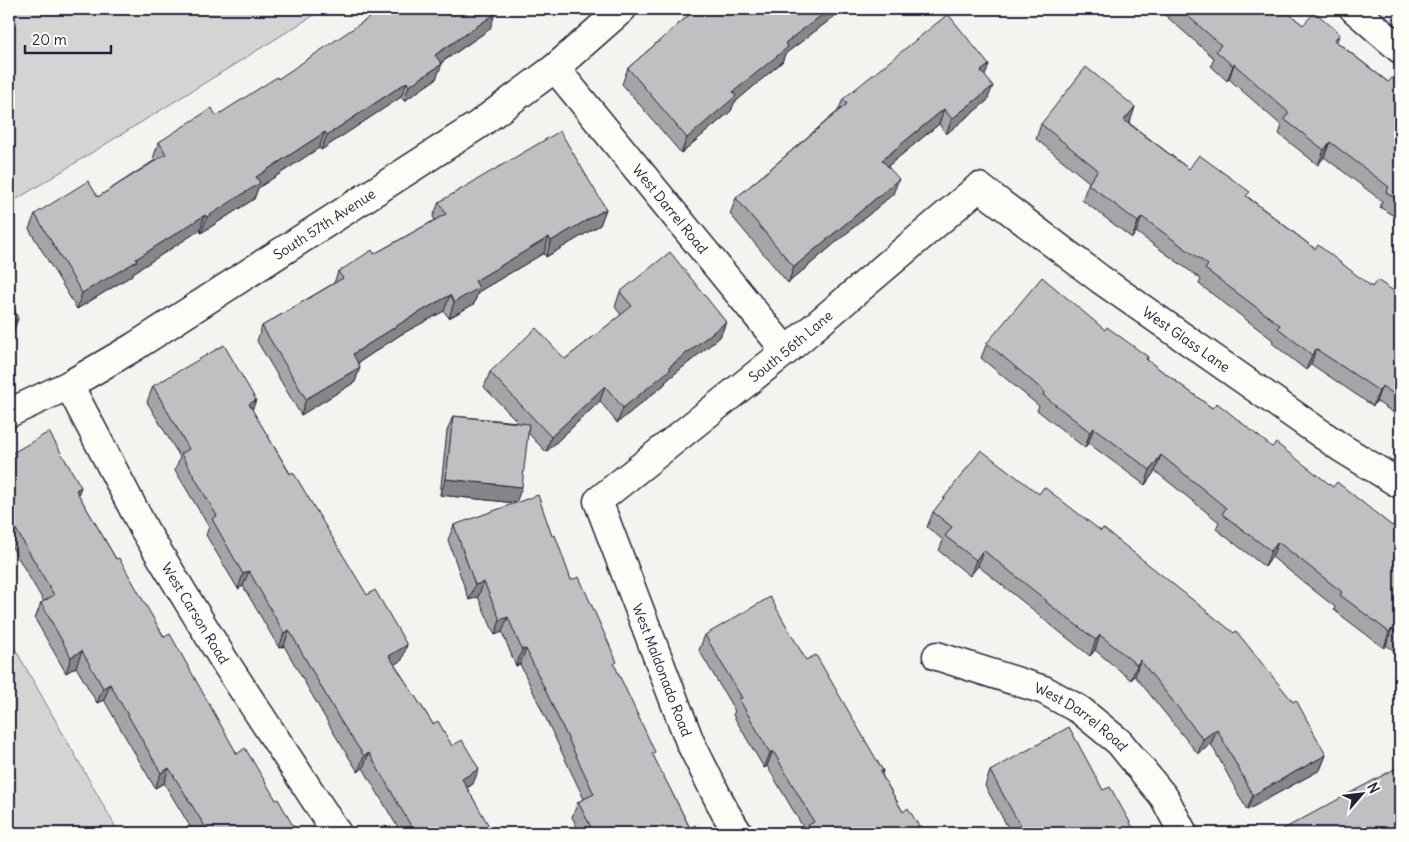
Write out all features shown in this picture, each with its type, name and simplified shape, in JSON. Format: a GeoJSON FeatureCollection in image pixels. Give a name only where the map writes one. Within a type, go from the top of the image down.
{"type":"FeatureCollection","features":[{"type":"Feature","properties":{"kind":"street","name":"South 57th Avenue"},"geometry":{"type":"LineString","coordinates":[[9,413],[69,385],[134,347],[478,125],[555,68],[622,9]]}},
{"type":"Feature","properties":{"kind":"street"},"geometry":{"type":"LineString","coordinates":[[1354,9],[1400,49]]}},
{"type":"Feature","properties":{"kind":"street","name":"West Darrel Road"},"geometry":{"type":"LineString","coordinates":[[555,68],[786,351]]}},
{"type":"Feature","properties":{"kind":"street","name":"South 56th Lane"},"geometry":{"type":"LineString","coordinates":[[598,501],[786,351],[979,187]]}},
{"type":"Feature","properties":{"kind":"street","name":"West Glass Lane"},"geometry":{"type":"LineString","coordinates":[[979,187],[1124,296],[1340,447],[1400,484]]}},
{"type":"Feature","properties":{"kind":"street","name":"West Carson Road"},"geometry":{"type":"LineString","coordinates":[[69,385],[144,529],[225,662],[337,833]]}},
{"type":"Feature","properties":{"kind":"street","name":"West Maldonado Road"},"geometry":{"type":"LineString","coordinates":[[598,501],[690,742],[725,812],[738,833]]}},
{"type":"Feature","properties":{"kind":"street","name":"West Darrel Road"},"geometry":{"type":"LineString","coordinates":[[937,656],[1044,690],[1080,710],[1119,742],[1164,797],[1183,833]]}},
{"type":"Feature","properties":{"kind":"shaded area"},"geometry":{"type":"Polygon","coordinates":[[[9,9],[324,9],[9,204],[9,9]]]}},
{"type":"Feature","properties":{"kind":"shaded area"},"geometry":{"type":"Polygon","coordinates":[[[9,638],[119,833],[9,833],[9,638]]]}},
{"type":"Feature","properties":{"kind":"building"},"geometry":{"type":"Polygon","coordinates":[[[382,9],[492,9],[495,14],[435,55],[442,64],[409,86],[407,82],[327,135],[325,132],[256,177],[260,183],[207,217],[205,215],[136,259],[137,261],[82,293],[35,214],[88,181],[98,197],[166,154],[159,142],[212,108],[216,116],[277,77],[278,79],[382,9]]]}},
{"type":"Feature","properties":{"kind":"building"},"geometry":{"type":"Polygon","coordinates":[[[696,9],[830,9],[785,43],[788,47],[733,92],[736,96],[687,138],[628,68],[696,9]]]}},
{"type":"Feature","properties":{"kind":"building"},"geometry":{"type":"Polygon","coordinates":[[[1180,9],[1283,9],[1303,25],[1315,12],[1340,34],[1334,40],[1388,82],[1392,78],[1400,85],[1400,202],[1386,192],[1389,187],[1330,142],[1324,150],[1284,119],[1289,113],[1234,64],[1233,66],[1216,51],[1221,45],[1180,9]]]}},
{"type":"Feature","properties":{"kind":"building"},"geometry":{"type":"Polygon","coordinates":[[[948,14],[989,65],[981,71],[993,86],[952,119],[944,109],[882,160],[899,179],[794,267],[736,198],[847,104],[843,99],[948,14]]]}},
{"type":"Feature","properties":{"kind":"building"},"geometry":{"type":"Polygon","coordinates":[[[1086,67],[1135,107],[1124,120],[1189,169],[1199,155],[1250,192],[1246,196],[1315,249],[1318,245],[1372,287],[1377,280],[1400,295],[1400,398],[1382,386],[1379,391],[1316,349],[1312,355],[1278,328],[1280,325],[1205,269],[1208,265],[1142,217],[1138,222],[1088,184],[1098,170],[1041,124],[1086,67]]]}},
{"type":"Feature","properties":{"kind":"building"},"geometry":{"type":"Polygon","coordinates":[[[560,131],[606,209],[551,241],[549,237],[475,281],[479,288],[454,302],[450,295],[406,320],[353,354],[360,367],[306,399],[262,326],[343,278],[338,272],[372,250],[374,254],[446,214],[439,202],[560,131]]]}},
{"type":"Feature","properties":{"kind":"building"},"geometry":{"type":"Polygon","coordinates":[[[670,252],[726,322],[669,367],[671,369],[623,408],[605,386],[551,437],[490,372],[536,328],[565,359],[632,306],[620,292],[670,252]]]}},
{"type":"Feature","properties":{"kind":"building"},"geometry":{"type":"Polygon","coordinates":[[[1042,277],[1105,330],[1107,327],[1148,357],[1146,359],[1212,408],[1217,403],[1272,447],[1276,443],[1333,487],[1337,482],[1392,526],[1397,519],[1400,522],[1400,636],[1392,629],[1389,632],[1340,595],[1342,592],[1278,542],[1271,551],[1222,514],[1226,508],[1161,455],[1150,470],[1094,428],[1090,432],[1043,395],[1045,392],[987,343],[1042,277]]]}},
{"type":"Feature","properties":{"kind":"building"},"geometry":{"type":"Polygon","coordinates":[[[9,294],[18,319],[9,323],[9,294]]]}},
{"type":"Feature","properties":{"kind":"building"},"geometry":{"type":"Polygon","coordinates":[[[224,345],[256,400],[249,404],[290,474],[293,472],[367,595],[375,590],[407,645],[389,656],[433,724],[438,721],[452,746],[462,740],[479,769],[462,779],[493,833],[415,833],[369,753],[364,756],[340,720],[289,630],[284,633],[249,571],[243,574],[212,519],[217,516],[181,454],[189,449],[153,386],[224,345]]]}},
{"type":"Feature","properties":{"kind":"building"},"geometry":{"type":"Polygon","coordinates":[[[453,416],[529,424],[522,487],[446,479],[453,416]]]}},
{"type":"Feature","properties":{"kind":"building"},"geometry":{"type":"Polygon","coordinates":[[[49,432],[81,487],[76,490],[116,559],[119,558],[164,637],[170,634],[237,754],[245,748],[276,800],[278,799],[297,833],[209,833],[169,768],[161,773],[110,684],[103,688],[82,651],[71,657],[41,603],[54,595],[14,526],[9,529],[9,455],[49,432]]]}},
{"type":"Feature","properties":{"kind":"building"},"geometry":{"type":"Polygon","coordinates":[[[981,450],[1039,494],[1044,487],[1101,531],[1103,528],[1234,633],[1236,631],[1293,702],[1296,700],[1326,755],[1253,795],[1217,729],[1203,739],[1140,660],[1137,665],[1100,635],[1096,640],[983,550],[976,560],[945,536],[952,527],[933,512],[981,450]]]}},
{"type":"Feature","properties":{"kind":"building"},"geometry":{"type":"Polygon","coordinates":[[[538,495],[552,536],[555,535],[571,580],[579,577],[617,662],[614,664],[655,752],[652,753],[690,828],[695,825],[701,833],[594,833],[578,802],[594,794],[526,649],[522,650],[508,617],[500,620],[484,582],[475,585],[454,525],[538,495]]]}},
{"type":"Feature","properties":{"kind":"building"},"geometry":{"type":"Polygon","coordinates":[[[770,597],[806,660],[816,655],[883,771],[880,772],[903,812],[908,808],[923,833],[813,833],[808,825],[814,822],[773,751],[770,753],[739,699],[742,698],[705,635],[770,597]]]}},
{"type":"Feature","properties":{"kind":"building"},"geometry":{"type":"Polygon","coordinates":[[[1069,727],[1103,790],[1110,787],[1136,833],[1028,833],[1024,826],[1021,827],[990,771],[1069,727]]]}},
{"type":"Feature","properties":{"kind":"building"},"geometry":{"type":"Polygon","coordinates":[[[1400,766],[1400,833],[1276,833],[1400,766]]]}}]}
